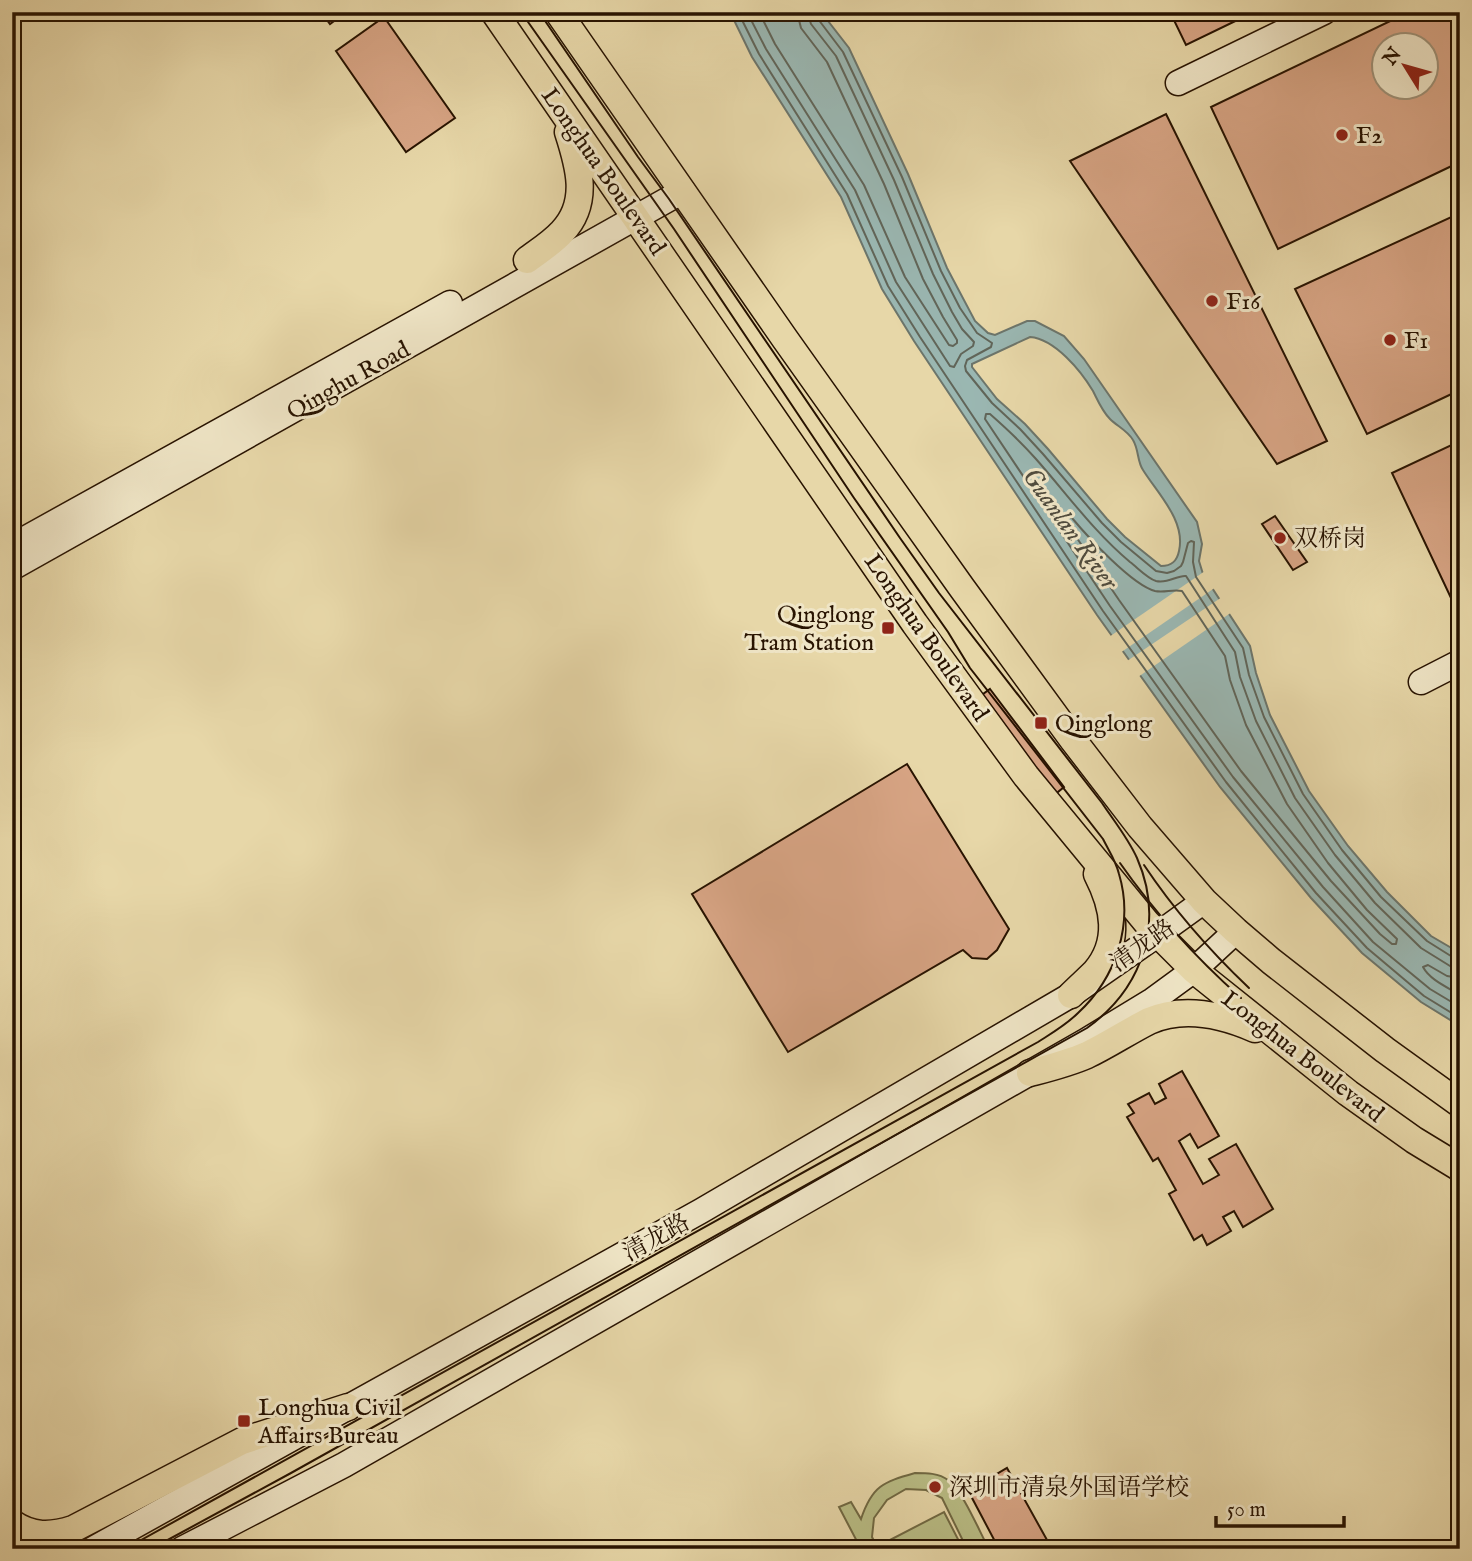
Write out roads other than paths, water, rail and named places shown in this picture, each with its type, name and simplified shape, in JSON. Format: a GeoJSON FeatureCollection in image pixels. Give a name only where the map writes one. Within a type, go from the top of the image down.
{"type":"FeatureCollection","features":[{"type":"Feature","properties":{"kind":"main road","name":"Longhua Boulevard"},"geometry":{"type":"LineString","coordinates":[[494,12],[915,624],[1026,776],[1157,935],[1194,971],[1349,1094],[1414,1140],[1460,1168]]}},
{"type":"Feature","properties":{"kind":"main road"},"geometry":{"type":"LineString","coordinates":[[558,12],[801,362],[1057,718],[1140,827],[1204,901],[1270,961],[1385,1051],[1460,1104]]}},
{"type":"Feature","properties":{"kind":"main road"},"geometry":{"type":"LineString","coordinates":[[527,260],[563,232],[578,206],[581,192],[578,167],[558,104]]}},
{"type":"Feature","properties":{"kind":"main road"},"geometry":{"type":"LineString","coordinates":[[1071,995],[1095,971],[1107,954],[1113,931],[1103,885],[1082,845]]}},
{"type":"Feature","properties":{"kind":"main road"},"geometry":{"type":"LineString","coordinates":[[1030,1073],[1073,1061],[1150,1021],[1178,1015],[1197,1014],[1226,1018],[1287,1044]]}},
{"type":"Feature","properties":{"kind":"main road"},"geometry":{"type":"LineString","coordinates":[[12,1523],[24,1530],[45,1535],[73,1529],[242,1441],[348,1407]]}},
{"type":"Feature","properties":{"kind":"street"},"geometry":{"type":"LineString","coordinates":[[1178,83],[1324,12]]}},
{"type":"Feature","properties":{"kind":"street","name":"Qinghu Road"},"geometry":{"type":"LineString","coordinates":[[12,568],[678,184]]}},
{"type":"Feature","properties":{"kind":"street","name":"Qinghu Road"},"geometry":{"type":"LineString","coordinates":[[12,546],[527,260],[632,211]]}},
{"type":"Feature","properties":{"kind":"street"},"geometry":{"type":"LineString","coordinates":[[1421,681],[1460,662]]}},
{"type":"Feature","properties":{"kind":"street","name":"清龙路"},"geometry":{"type":"LineString","coordinates":[[93,1549],[701,1211],[1071,995],[1204,901]]}},
{"type":"Feature","properties":{"kind":"street","name":"清龙路"},"geometry":{"type":"LineString","coordinates":[[182,1549],[344,1465],[1030,1073],[1153,1000],[1194,971],[1236,931]]}},
{"type":"Feature","properties":{"kind":"water","name":"Guanlan River"},"geometry":{"type":"Polygon","coordinates":[[[730,12],[821,12],[849,48],[908,174],[947,268],[975,321],[988,333],[995,335],[1027,321],[1035,321],[1064,336],[1084,359],[1197,522],[1202,544],[1199,561],[1203,574],[1250,646],[1270,715],[1309,791],[1348,846],[1387,892],[1431,936],[1460,953],[1460,1026],[1421,1002],[1362,953],[1311,898],[1220,787],[1097,615],[914,341],[882,289],[841,197],[752,57],[730,12]],[[1030,337],[972,364],[972,367],[997,399],[1025,424],[1125,537],[1161,566],[1171,564],[1179,551],[1180,540],[1175,519],[1141,467],[1133,440],[1107,416],[1088,383],[1074,366],[1049,343],[1030,337]]]}},
{"type":"Feature","properties":{"kind":"tram line"},"geometry":{"type":"LineString","coordinates":[[125,1549],[1038,1042],[1078,1013],[1103,984],[1112,967],[1123,931],[1123,893],[1119,874],[1103,839],[970,668],[674,229],[521,12]]}},
{"type":"Feature","properties":{"kind":"tram line"},"geometry":{"type":"LineString","coordinates":[[151,1549],[1087,1028],[1122,994],[1135,974],[1143,952],[1149,906],[1137,858],[1125,837],[1102,803],[939,593],[539,12]]}},
{"type":"Feature","properties":{"kind":"tram line"},"geometry":{"type":"LineString","coordinates":[[1120,863],[1176,934],[1241,998]]}},
{"type":"Feature","properties":{"kind":"tram line"},"geometry":{"type":"LineString","coordinates":[[1144,865],[1193,930],[1249,988]]}},
{"type":"Feature","properties":{"kind":"place","name":"F2"},"geometry":{"type":"Point","coordinates":[1342,135]}},
{"type":"Feature","properties":{"kind":"place","name":"F16"},"geometry":{"type":"Point","coordinates":[1212,301]}},
{"type":"Feature","properties":{"kind":"place","name":"F1"},"geometry":{"type":"Point","coordinates":[1390,340]}},
{"type":"Feature","properties":{"kind":"place","name":"双桥岗"},"geometry":{"type":"Point","coordinates":[1280,538]}},
{"type":"Feature","properties":{"kind":"place","name":"Qinglong Tram Station"},"geometry":{"type":"Point","coordinates":[888,628]}},
{"type":"Feature","properties":{"kind":"place","name":"Qinglong"},"geometry":{"type":"Point","coordinates":[1041,723]}},
{"type":"Feature","properties":{"kind":"place","name":"Longhua Civil Affairs Bureau"},"geometry":{"type":"Point","coordinates":[244,1421]}},
{"type":"Feature","properties":{"kind":"place","name":"深圳市清泉外国语学校"},"geometry":{"type":"Point","coordinates":[935,1487]}}]}
